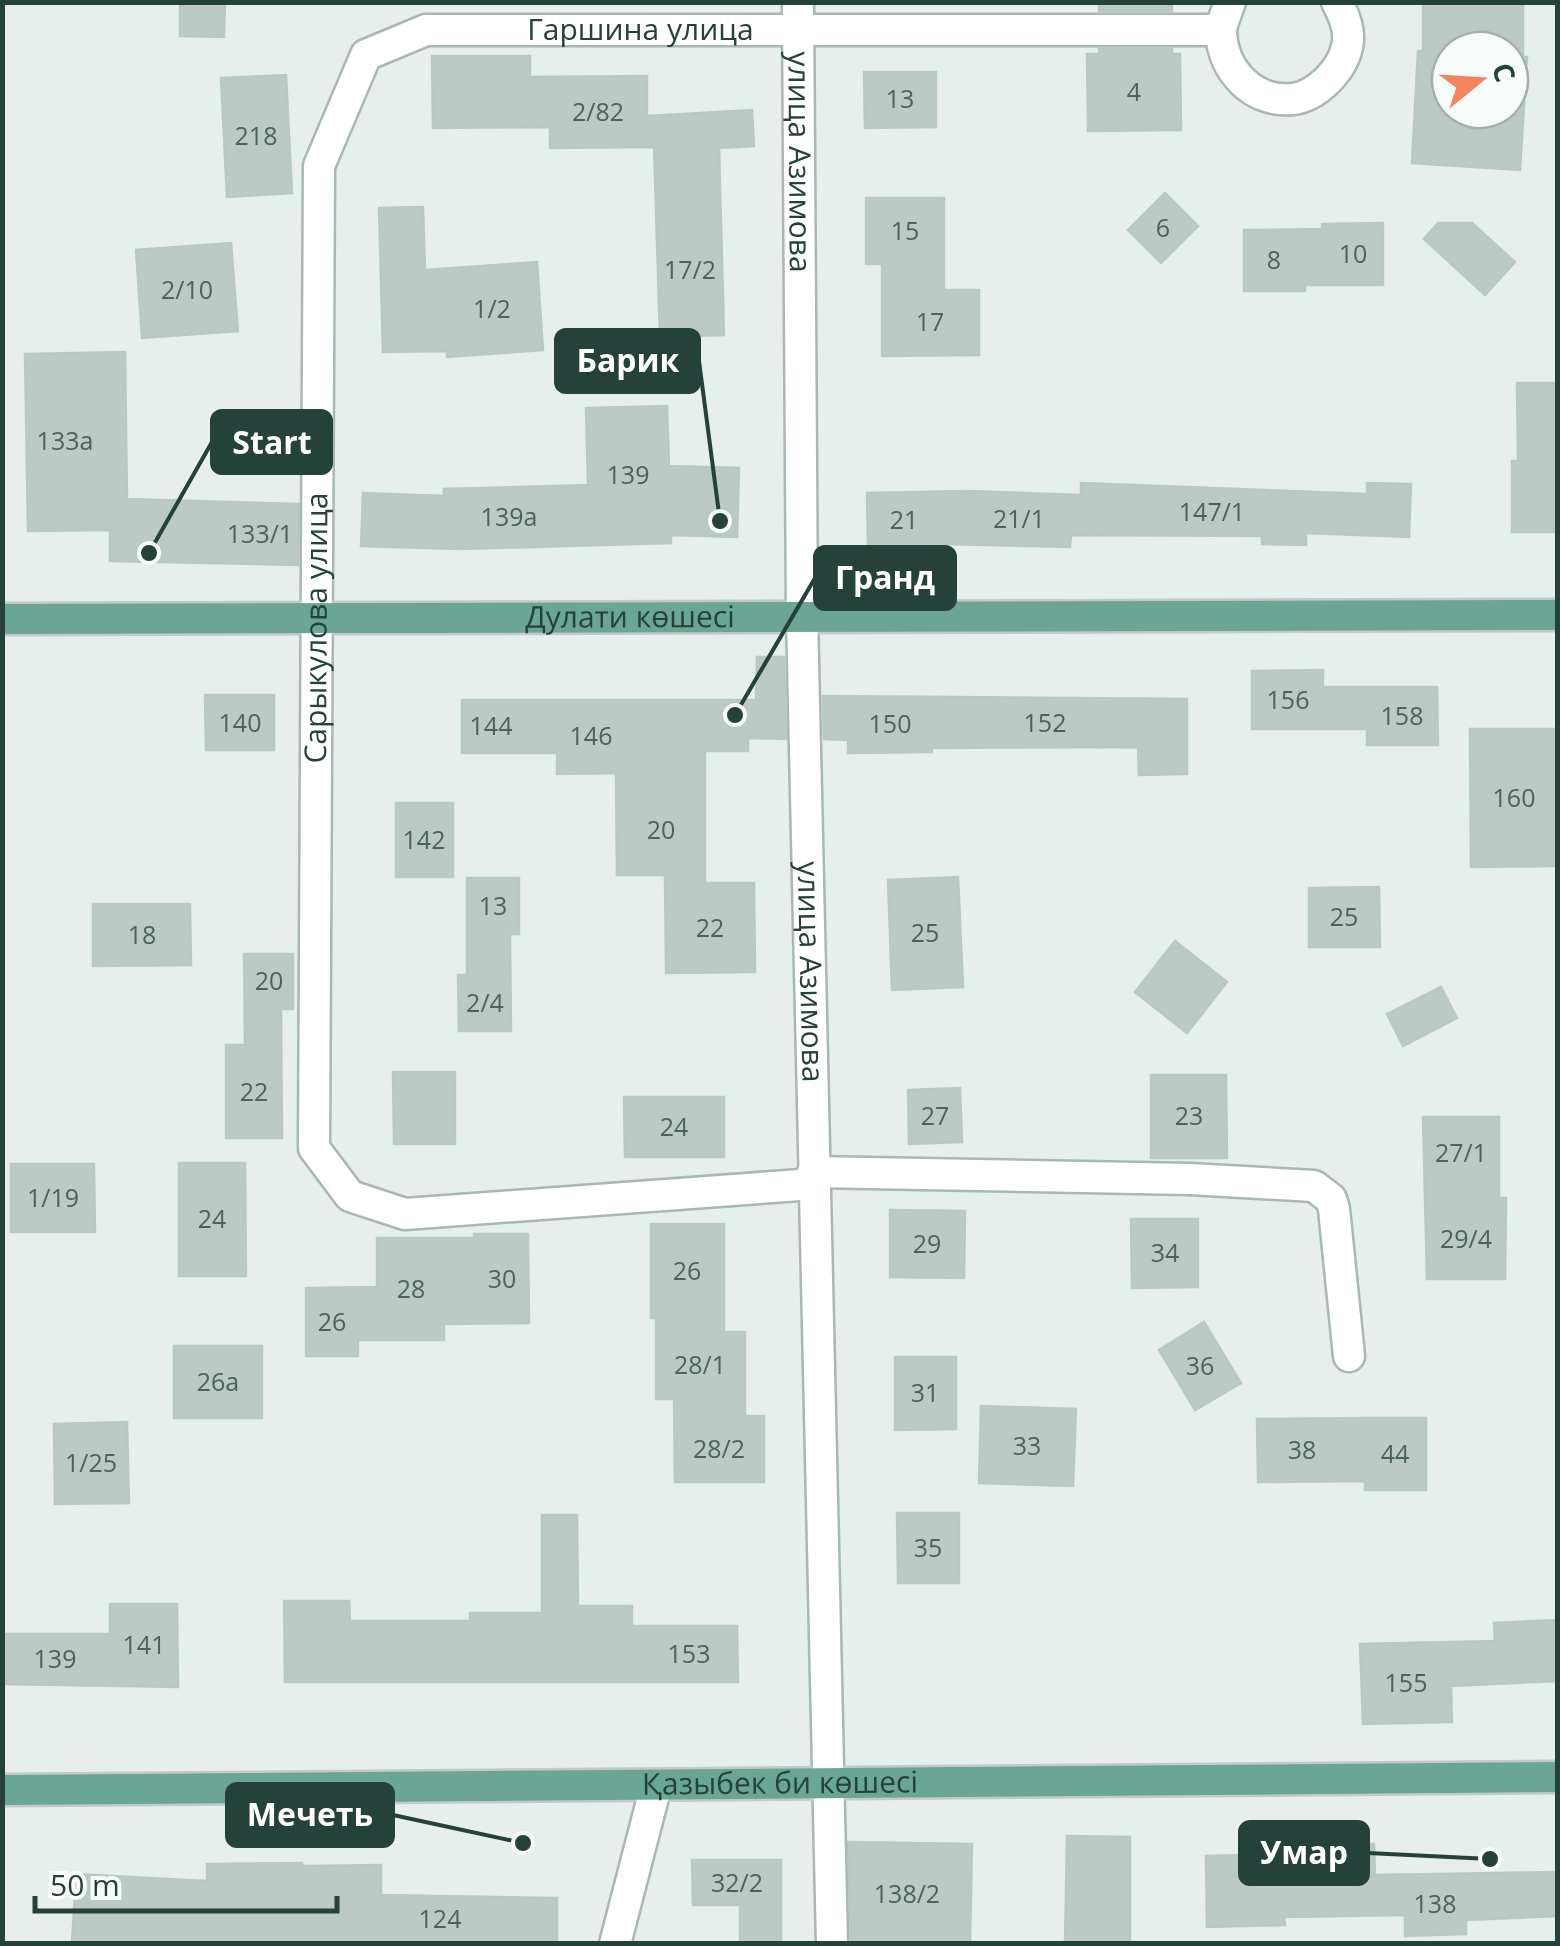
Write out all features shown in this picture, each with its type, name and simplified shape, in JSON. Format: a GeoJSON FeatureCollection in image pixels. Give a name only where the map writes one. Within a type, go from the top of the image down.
{"type":"FeatureCollection","features":[{"type":"Feature","properties":{"kind":"main road","name":"Дулати көшесі"},"geometry":{"type":"LineString","coordinates":[[2,619],[1558,615]]}},
{"type":"Feature","properties":{"kind":"main road","name":"Қазыбек би көшесі"},"geometry":{"type":"LineString","coordinates":[[2,1790],[1558,1777]]}},
{"type":"Feature","properties":{"kind":"street","name":"Гаршина улица"},"geometry":{"type":"LineString","coordinates":[[366,55],[426,30],[798,17],[1225,16],[1230,68],[1254,92],[1294,99],[1328,83],[1348,47],[1346,18],[1337,2]]}},
{"type":"Feature","properties":{"kind":"street","name":"улица Азимова"},"geometry":{"type":"LineString","coordinates":[[798,17],[802,616],[832,1944]]}},
{"type":"Feature","properties":{"kind":"street","name":"Сарыкулова улица"},"geometry":{"type":"LineString","coordinates":[[366,55],[319,166],[314,1148],[350,1196],[405,1214],[814,1178]]}},
{"type":"Feature","properties":{"kind":"street"},"geometry":{"type":"LineString","coordinates":[[814,1178],[1190,1180],[1314,1186],[1331,1199],[1334,1210],[1349,1356]]}},
{"type":"Feature","properties":{"kind":"street"},"geometry":{"type":"LineString","coordinates":[[616,1944],[656,1786]]}},
{"type":"Feature","properties":{"kind":"building"},"geometry":{"type":"Polygon","coordinates":[[[180,2],[225,2],[224,37],[180,36],[180,2]]]}},
{"type":"Feature","properties":{"kind":"building"},"geometry":{"type":"Polygon","coordinates":[[[1099,2],[1172,2],[1172,11],[1099,11],[1099,2]]]}},
{"type":"Feature","properties":{"kind":"building"},"geometry":{"type":"Polygon","coordinates":[[[1423,2],[1523,2],[1523,30],[1430,30],[1430,130],[1522,130],[1520,170],[1412,163],[1418,51],[1423,51],[1423,2]]]}},
{"type":"Feature","properties":{"kind":"building"},"geometry":{"type":"Polygon","coordinates":[[[1099,49],[1172,49],[1172,54],[1180,54],[1181,130],[1088,131],[1087,54],[1099,54],[1099,49]]]}},
{"type":"Feature","properties":{"kind":"building"},"geometry":{"type":"Polygon","coordinates":[[[432,56],[530,56],[530,77],[647,76],[647,116],[752,110],[754,146],[719,148],[724,335],[660,337],[654,147],[550,148],[550,127],[433,128],[432,56]]]}},
{"type":"Feature","properties":{"kind":"building"},"geometry":{"type":"Polygon","coordinates":[[[864,72],[936,72],[936,127],[865,128],[864,72]]]}},
{"type":"Feature","properties":{"kind":"building"},"geometry":{"type":"Polygon","coordinates":[[[286,75],[292,193],[227,197],[221,78],[286,75]]]}},
{"type":"Feature","properties":{"kind":"building"},"geometry":{"type":"Polygon","coordinates":[[[1165,193],[1198,226],[1161,263],[1128,230],[1165,193]]]}},
{"type":"Feature","properties":{"kind":"building"},"geometry":{"type":"Polygon","coordinates":[[[866,198],[944,198],[944,290],[979,290],[979,355],[882,356],[882,264],[866,264],[866,198]]]}},
{"type":"Feature","properties":{"kind":"building"},"geometry":{"type":"Polygon","coordinates":[[[423,207],[425,270],[537,262],[543,350],[447,357],[447,351],[383,352],[379,208],[423,207]]]}},
{"type":"Feature","properties":{"kind":"building"},"geometry":{"type":"Polygon","coordinates":[[[1383,223],[1383,285],[1305,285],[1305,291],[1244,291],[1244,230],[1383,223]]]}},
{"type":"Feature","properties":{"kind":"building"},"geometry":{"type":"Polygon","coordinates":[[[1438,223],[1472,223],[1515,262],[1485,295],[1424,239],[1438,223]]]}},
{"type":"Feature","properties":{"kind":"building"},"geometry":{"type":"Polygon","coordinates":[[[231,243],[238,331],[142,338],[136,250],[231,243]]]}},
{"type":"Feature","properties":{"kind":"building"},"geometry":{"type":"Polygon","coordinates":[[[125,352],[127,499],[299,504],[298,565],[110,561],[110,530],[28,531],[25,354],[125,352]]]}},
{"type":"Feature","properties":{"kind":"building"},"geometry":{"type":"Polygon","coordinates":[[[1517,383],[1558,383],[1558,532],[1512,532],[1512,461],[1518,461],[1517,383]]]}},
{"type":"Feature","properties":{"kind":"building"},"geometry":{"type":"Polygon","coordinates":[[[667,406],[669,466],[739,468],[737,537],[671,535],[671,543],[460,549],[361,546],[363,493],[444,496],[444,489],[588,485],[586,408],[667,406]]]}},
{"type":"Feature","properties":{"kind":"building"},"geometry":{"type":"Polygon","coordinates":[[[1081,483],[1367,494],[1367,483],[1411,484],[1409,537],[1306,533],[1306,545],[1262,544],[1262,536],[1071,535],[1070,547],[868,547],[867,493],[1081,495],[1081,483]]]}},
{"type":"Feature","properties":{"kind":"building"},"geometry":{"type":"Polygon","coordinates":[[[757,657],[784,657],[786,739],[748,738],[748,751],[705,751],[705,883],[754,883],[755,972],[666,973],[665,875],[617,875],[616,773],[557,774],[557,753],[462,753],[462,700],[756,700],[757,657]]]}},
{"type":"Feature","properties":{"kind":"building"},"geometry":{"type":"Polygon","coordinates":[[[1323,670],[1323,687],[1437,687],[1438,745],[1367,745],[1367,729],[1252,729],[1252,671],[1323,670]]]}},
{"type":"Feature","properties":{"kind":"building"},"geometry":{"type":"Polygon","coordinates":[[[205,695],[274,695],[274,750],[206,750],[205,695]]]}},
{"type":"Feature","properties":{"kind":"building"},"geometry":{"type":"Polygon","coordinates":[[[823,696],[1187,699],[1187,774],[1139,775],[1138,747],[932,748],[932,752],[848,753],[848,740],[824,739],[823,696]]]}},
{"type":"Feature","properties":{"kind":"building"},"geometry":{"type":"Polygon","coordinates":[[[1470,729],[1558,729],[1558,866],[1471,867],[1470,729]]]}},
{"type":"Feature","properties":{"kind":"building"},"geometry":{"type":"Polygon","coordinates":[[[396,803],[453,803],[453,877],[396,877],[396,803]]]}},
{"type":"Feature","properties":{"kind":"building"},"geometry":{"type":"Polygon","coordinates":[[[958,877],[963,987],[892,990],[888,880],[958,877]]]}},
{"type":"Feature","properties":{"kind":"building"},"geometry":{"type":"Polygon","coordinates":[[[467,878],[519,878],[519,934],[510,934],[511,1031],[459,1031],[458,975],[467,975],[467,878]]]}},
{"type":"Feature","properties":{"kind":"building"},"geometry":{"type":"Polygon","coordinates":[[[1379,887],[1380,947],[1309,947],[1309,888],[1379,887]]]}},
{"type":"Feature","properties":{"kind":"building"},"geometry":{"type":"Polygon","coordinates":[[[93,904],[190,904],[191,965],[93,966],[93,904]]]}},
{"type":"Feature","properties":{"kind":"building"},"geometry":{"type":"Polygon","coordinates":[[[1175,941],[1227,982],[1187,1033],[1135,992],[1175,941]]]}},
{"type":"Feature","properties":{"kind":"building"},"geometry":{"type":"Polygon","coordinates":[[[244,954],[293,954],[293,1009],[281,1009],[282,1138],[226,1138],[226,1045],[245,1045],[244,954]]]}},
{"type":"Feature","properties":{"kind":"building"},"geometry":{"type":"Polygon","coordinates":[[[1441,987],[1457,1018],[1403,1046],[1387,1014],[1441,987]]]}},
{"type":"Feature","properties":{"kind":"building"},"geometry":{"type":"Polygon","coordinates":[[[393,1072],[455,1072],[455,1144],[394,1144],[393,1072]]]}},
{"type":"Feature","properties":{"kind":"building"},"geometry":{"type":"Polygon","coordinates":[[[1151,1075],[1226,1075],[1227,1158],[1151,1158],[1151,1075]]]}},
{"type":"Feature","properties":{"kind":"building"},"geometry":{"type":"Polygon","coordinates":[[[960,1088],[962,1142],[909,1144],[908,1090],[960,1088]]]}},
{"type":"Feature","properties":{"kind":"building"},"geometry":{"type":"Polygon","coordinates":[[[624,1097],[724,1097],[724,1157],[625,1157],[624,1097]]]}},
{"type":"Feature","properties":{"kind":"building"},"geometry":{"type":"Polygon","coordinates":[[[1423,1117],[1499,1117],[1499,1198],[1506,1198],[1505,1279],[1427,1279],[1423,1117]]]}},
{"type":"Feature","properties":{"kind":"building"},"geometry":{"type":"Polygon","coordinates":[[[179,1163],[245,1163],[246,1276],[179,1276],[179,1163]]]}},
{"type":"Feature","properties":{"kind":"building"},"geometry":{"type":"Polygon","coordinates":[[[11,1164],[94,1164],[95,1232],[11,1232],[11,1164]]]}},
{"type":"Feature","properties":{"kind":"building"},"geometry":{"type":"Polygon","coordinates":[[[890,1210],[965,1211],[964,1278],[890,1277],[890,1210]]]}},
{"type":"Feature","properties":{"kind":"building"},"geometry":{"type":"Polygon","coordinates":[[[1131,1219],[1198,1219],[1198,1287],[1132,1288],[1131,1219]]]}},
{"type":"Feature","properties":{"kind":"building"},"geometry":{"type":"Polygon","coordinates":[[[651,1224],[724,1224],[724,1332],[745,1332],[745,1416],[764,1416],[764,1482],[675,1482],[674,1399],[656,1399],[651,1224]]]}},
{"type":"Feature","properties":{"kind":"building"},"geometry":{"type":"Polygon","coordinates":[[[474,1234],[528,1234],[529,1323],[444,1324],[444,1340],[358,1340],[358,1356],[306,1356],[306,1288],[377,1287],[377,1238],[474,1238],[474,1234]]]}},
{"type":"Feature","properties":{"kind":"building"},"geometry":{"type":"Polygon","coordinates":[[[1204,1322],[1241,1383],[1195,1410],[1159,1350],[1204,1322]]]}},
{"type":"Feature","properties":{"kind":"building"},"geometry":{"type":"Polygon","coordinates":[[[174,1346],[262,1346],[262,1418],[174,1418],[174,1346]]]}},
{"type":"Feature","properties":{"kind":"building"},"geometry":{"type":"Polygon","coordinates":[[[895,1357],[956,1357],[956,1429],[895,1430],[895,1357]]]}},
{"type":"Feature","properties":{"kind":"building"},"geometry":{"type":"Polygon","coordinates":[[[981,1406],[1076,1409],[1073,1486],[979,1483],[981,1406]]]}},
{"type":"Feature","properties":{"kind":"building"},"geometry":{"type":"Polygon","coordinates":[[[1426,1418],[1426,1490],[1365,1490],[1365,1481],[1258,1482],[1257,1419],[1426,1418]]]}},
{"type":"Feature","properties":{"kind":"building"},"geometry":{"type":"Polygon","coordinates":[[[127,1422],[129,1503],[55,1504],[54,1424],[127,1422]]]}},
{"type":"Feature","properties":{"kind":"building"},"geometry":{"type":"Polygon","coordinates":[[[897,1513],[959,1513],[959,1583],[898,1583],[897,1513]]]}},
{"type":"Feature","properties":{"kind":"building"},"geometry":{"type":"Polygon","coordinates":[[[542,1515],[577,1515],[578,1606],[632,1606],[632,1626],[737,1626],[738,1682],[285,1682],[284,1601],[349,1601],[350,1621],[470,1621],[470,1613],[542,1613],[542,1515]]]}},
{"type":"Feature","properties":{"kind":"building"},"geometry":{"type":"Polygon","coordinates":[[[110,1604],[177,1604],[178,1687],[2,1684],[2,1634],[110,1634],[110,1604]]]}},
{"type":"Feature","properties":{"kind":"building"},"geometry":{"type":"Polygon","coordinates":[[[1558,1620],[1558,1681],[1451,1686],[1452,1722],[1363,1724],[1360,1644],[1495,1641],[1494,1623],[1558,1620]]]}},
{"type":"Feature","properties":{"kind":"building"},"geometry":{"type":"Polygon","coordinates":[[[1067,1836],[1130,1837],[1130,1944],[1065,1944],[1067,1836]]]}},
{"type":"Feature","properties":{"kind":"building"},"geometry":{"type":"Polygon","coordinates":[[[848,1842],[972,1844],[970,1944],[851,1944],[848,1842]]]}},
{"type":"Feature","properties":{"kind":"building"},"geometry":{"type":"Polygon","coordinates":[[[1374,1844],[1375,1875],[1558,1872],[1558,1916],[1466,1920],[1466,1934],[1405,1936],[1405,1915],[1284,1917],[1285,1925],[1207,1927],[1206,1856],[1296,1854],[1296,1846],[1374,1844]]]}},
{"type":"Feature","properties":{"kind":"building"},"geometry":{"type":"Polygon","coordinates":[[[692,1860],[781,1860],[781,1944],[740,1944],[740,1905],[693,1905],[692,1860]]]}},
{"type":"Feature","properties":{"kind":"building"},"geometry":{"type":"Polygon","coordinates":[[[207,1864],[381,1865],[381,1895],[557,1898],[557,1944],[72,1944],[76,1874],[207,1881],[207,1864]]]}},
{"type":"Feature","properties":{"kind":"place","name":"Барик"},"geometry":{"type":"Point","coordinates":[720,521]}},
{"type":"Feature","properties":{"kind":"place","name":"Start"},"geometry":{"type":"Point","coordinates":[149,553]}},
{"type":"Feature","properties":{"kind":"place","name":"Гранд"},"geometry":{"type":"Point","coordinates":[735,715]}},
{"type":"Feature","properties":{"kind":"place","name":"Мечеть"},"geometry":{"type":"Point","coordinates":[523,1843]}},
{"type":"Feature","properties":{"kind":"place","name":"Умар"},"geometry":{"type":"Point","coordinates":[1490,1859]}}]}
